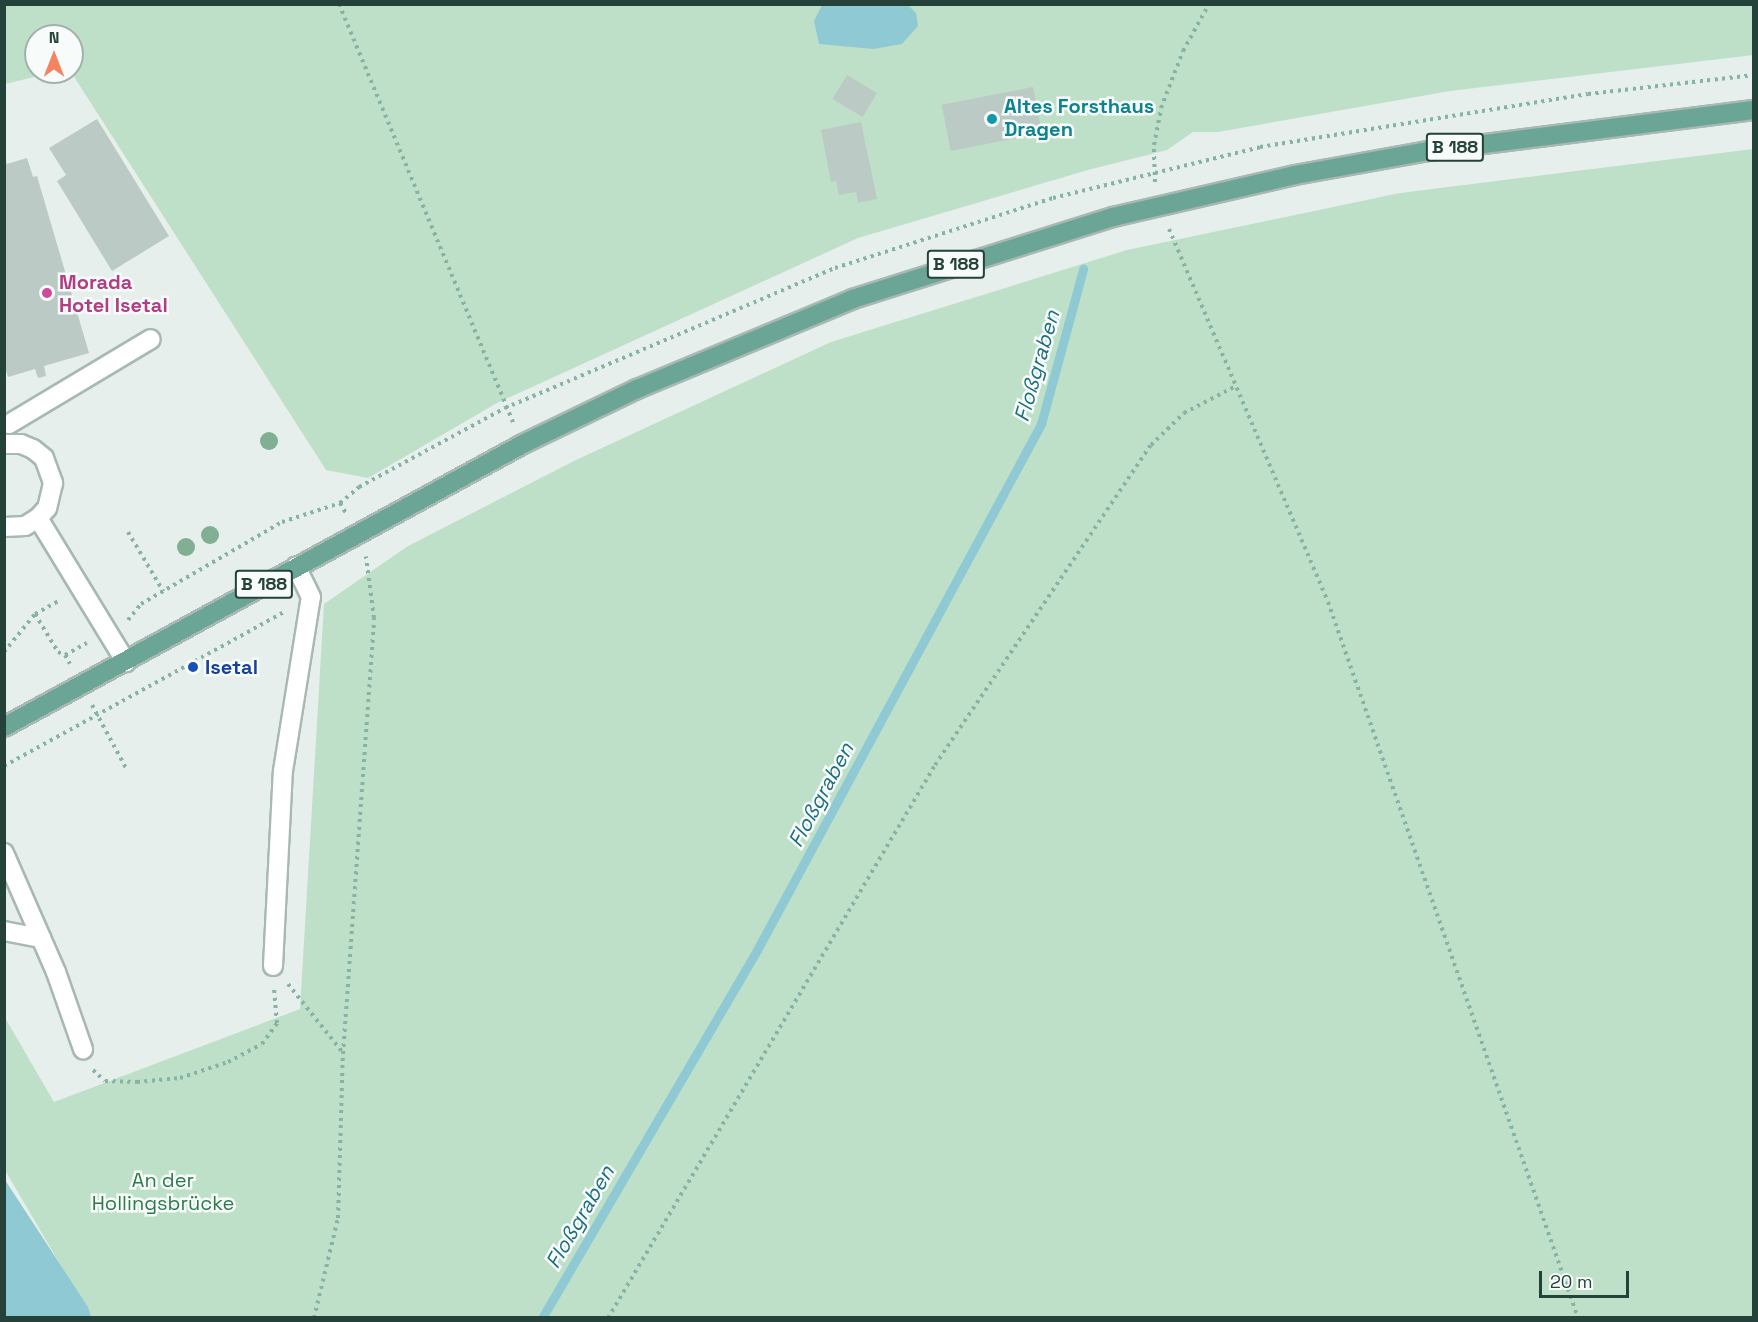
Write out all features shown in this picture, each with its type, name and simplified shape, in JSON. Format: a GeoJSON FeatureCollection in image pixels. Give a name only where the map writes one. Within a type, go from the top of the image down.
{"type":"FeatureCollection","features":[{"type":"Feature","properties":{"kind":"main road","name":"B 188"},"geometry":{"type":"LineString","coordinates":[[4,727],[523,444],[757,337],[937,270],[1159,205],[1295,175],[1429,151],[1754,110]]}},
{"type":"Feature","properties":{"kind":"lane"},"geometry":{"type":"LineString","coordinates":[[4,527],[25,526],[38,518],[52,496],[50,469],[33,449],[6,443],[7,416],[151,339]]}},
{"type":"Feature","properties":{"kind":"lane"},"geometry":{"type":"LineString","coordinates":[[38,518],[126,662]]}},
{"type":"Feature","properties":{"kind":"lane"},"geometry":{"type":"LineString","coordinates":[[273,966],[283,771],[311,597],[296,566]]}},
{"type":"Feature","properties":{"kind":"lane"},"geometry":{"type":"LineString","coordinates":[[4,853],[41,938],[83,1049]]}},
{"type":"Feature","properties":{"kind":"lane"},"geometry":{"type":"LineString","coordinates":[[4,932],[41,938]]}},
{"type":"Feature","properties":{"kind":"path"},"geometry":{"type":"LineString","coordinates":[[339,4],[505,408]]}},
{"type":"Feature","properties":{"kind":"path"},"geometry":{"type":"LineString","coordinates":[[1154,171],[1161,108],[1183,51],[1209,4]]}},
{"type":"Feature","properties":{"kind":"path"},"geometry":{"type":"LineString","coordinates":[[141,604],[282,522],[340,503],[359,487],[505,408],[835,268],[958,227],[1154,171],[1395,122],[1588,94],[1754,75]]}},
{"type":"Feature","properties":{"kind":"path"},"geometry":{"type":"LineString","coordinates":[[1159,205],[1328,602],[1578,1317]]}},
{"type":"Feature","properties":{"kind":"path"},"geometry":{"type":"LineString","coordinates":[[608,1317],[935,765],[1151,445],[1184,413],[1236,386]]}},
{"type":"Feature","properties":{"kind":"path"},"geometry":{"type":"LineString","coordinates":[[128,532],[163,591]]}},
{"type":"Feature","properties":{"kind":"path"},"geometry":{"type":"LineString","coordinates":[[314,1317],[339,1218],[343,1054],[374,618],[365,552]]}},
{"type":"Feature","properties":{"kind":"path"},"geometry":{"type":"LineString","coordinates":[[4,766],[311,597]]}},
{"type":"Feature","properties":{"kind":"path"},"geometry":{"type":"LineString","coordinates":[[4,652],[34,614],[58,652],[65,655]]}},
{"type":"Feature","properties":{"kind":"path"},"geometry":{"type":"LineString","coordinates":[[96,714],[127,770]]}},
{"type":"Feature","properties":{"kind":"path"},"geometry":{"type":"LineString","coordinates":[[273,966],[343,1054]]}},
{"type":"Feature","properties":{"kind":"path"},"geometry":{"type":"LineString","coordinates":[[83,1049],[88,1067],[105,1081],[180,1078],[228,1062],[262,1044],[277,1023],[273,966]]}},
{"type":"Feature","properties":{"kind":"green space"},"geometry":{"type":"Polygon","coordinates":[[[1753,4],[1754,55],[1450,91],[1218,132],[1193,132],[1167,150],[1088,170],[858,238],[497,403],[368,478],[326,470],[79,84],[84,84],[84,24],[24,24],[24,79],[5,84],[4,5],[1753,4]]]}},
{"type":"Feature","properties":{"kind":"green space","name":"An der Hollingsbrücke"},"geometry":{"type":"Polygon","coordinates":[[[1753,149],[1753,1317],[91,1317],[5,1170],[4,1016],[54,1102],[300,1009],[324,604],[408,546],[576,460],[831,342],[1127,250],[1400,193],[1753,149]]]}},
{"type":"Feature","properties":{"kind":"water"},"geometry":{"type":"Polygon","coordinates":[[[907,4],[916,13],[918,26],[902,44],[873,49],[819,44],[814,21],[822,5],[907,4]]]}},
{"type":"Feature","properties":{"kind":"water"},"geometry":{"type":"Polygon","coordinates":[[[5,1180],[88,1307],[91,1317],[5,1317],[5,1180]]]}},
{"type":"Feature","properties":{"kind":"building"},"geometry":{"type":"Polygon","coordinates":[[[847,75],[877,93],[863,117],[833,99],[847,75]]]}},
{"type":"Feature","properties":{"kind":"building","name":"Altes Forsthaus Dragen"},"geometry":{"type":"Polygon","coordinates":[[[1033,87],[1042,133],[951,151],[942,105],[1033,87]]]}},
{"type":"Feature","properties":{"kind":"building"},"geometry":{"type":"Polygon","coordinates":[[[97,119],[169,236],[112,271],[57,181],[66,175],[49,148],[97,119]]]}},
{"type":"Feature","properties":{"kind":"building"},"geometry":{"type":"Polygon","coordinates":[[[861,122],[877,199],[858,203],[856,192],[839,195],[836,181],[831,182],[821,130],[861,122]]]}},
{"type":"Feature","properties":{"kind":"building","name":"Morada Hotel Isetal"},"geometry":{"type":"Polygon","coordinates":[[[5,158],[7,164],[27,158],[33,177],[37,176],[89,353],[44,366],[46,376],[38,378],[35,369],[8,377],[4,364],[5,158]]]}},
{"type":"Feature","properties":{"kind":"waterway","name":"Floßgraben"},"geometry":{"type":"LineString","coordinates":[[542,1318],[757,950],[1041,424],[1083,269]]}},
{"type":"Feature","properties":{"kind":"place","name":"Altes Forsthaus Dragen"},"geometry":{"type":"Point","coordinates":[992,119]}},
{"type":"Feature","properties":{"kind":"place","name":"Morada Hotel Isetal"},"geometry":{"type":"Point","coordinates":[47,293]}},
{"type":"Feature","properties":{"kind":"place","name":"Isetal"},"geometry":{"type":"Point","coordinates":[193,667]}}]}
